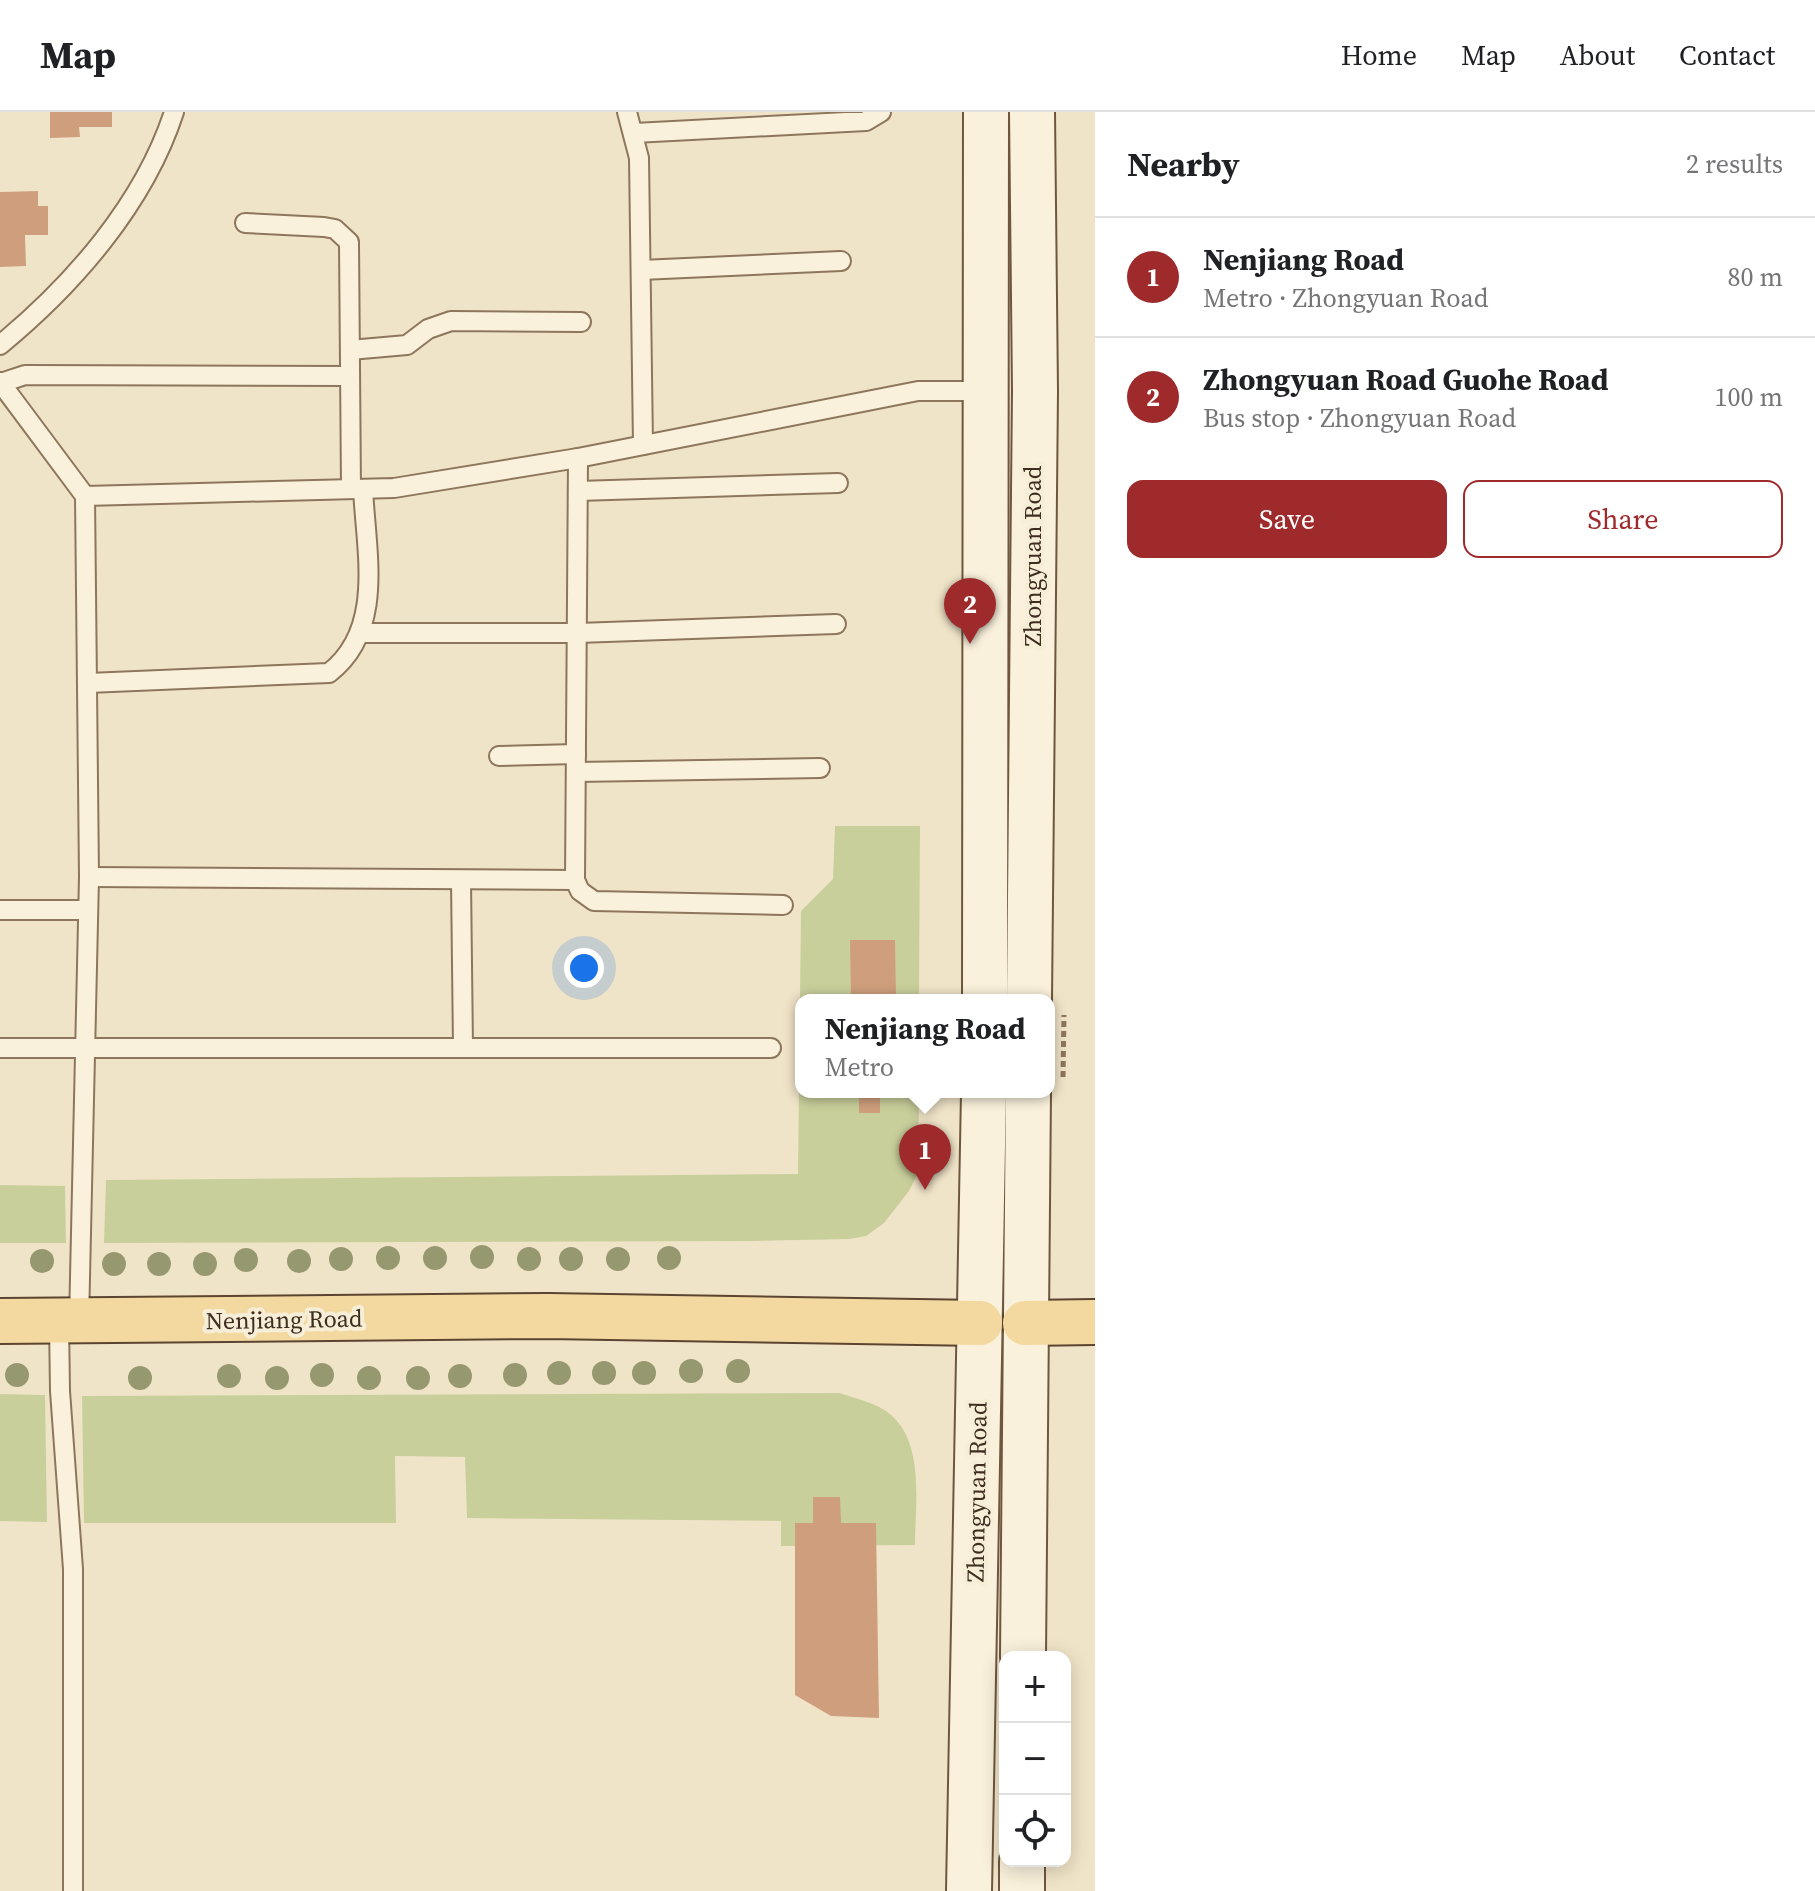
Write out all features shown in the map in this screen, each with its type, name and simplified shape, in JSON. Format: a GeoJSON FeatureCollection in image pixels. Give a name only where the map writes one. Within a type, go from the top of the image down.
{"type":"FeatureCollection","features":[{"type":"Feature","properties":{"kind":"main road","name":"Zhongyuan Road"},"geometry":{"type":"LineString","coordinates":[[985,994],[986,112]]}},
{"type":"Feature","properties":{"kind":"main road","name":"Zhongyuan Road"},"geometry":{"type":"LineString","coordinates":[[1029,994],[1035,391],[1032,112]]}},
{"type":"Feature","properties":{"kind":"main road","name":"Zhongyuan Road"},"geometry":{"type":"LineString","coordinates":[[969,1891],[984,1098]]}},
{"type":"Feature","properties":{"kind":"main road","name":"Zhongyuan Road"},"geometry":{"type":"LineString","coordinates":[[1023,1651],[1028,1098]]}},
{"type":"Feature","properties":{"kind":"main road","name":"Nenjiang Road"},"geometry":{"type":"LineString","coordinates":[[0,1321],[548,1316],[1095,1322]]}},
{"type":"Feature","properties":{"kind":"main road"},"geometry":{"type":"LineString","coordinates":[[1022,1867],[1022,1891]]}},
{"type":"Feature","properties":{"kind":"lane"},"geometry":{"type":"LineString","coordinates":[[0,345],[35,316],[123,214],[161,144],[174,112]]}},
{"type":"Feature","properties":{"kind":"lane"},"geometry":{"type":"LineString","coordinates":[[627,112],[634,133],[640,173],[643,445]]}},
{"type":"Feature","properties":{"kind":"lane"},"geometry":{"type":"LineString","coordinates":[[634,133],[790,118],[866,121],[881,112]]}},
{"type":"Feature","properties":{"kind":"lane"},"geometry":{"type":"LineString","coordinates":[[88,683],[321,676],[340,665],[363,633],[368,607],[350,376],[350,248],[344,235],[324,227],[245,223]]}},
{"type":"Feature","properties":{"kind":"lane"},"geometry":{"type":"LineString","coordinates":[[641,270],[841,261]]}},
{"type":"Feature","properties":{"kind":"lane"},"geometry":{"type":"LineString","coordinates":[[350,350],[407,345],[428,329],[451,321],[581,322]]}},
{"type":"Feature","properties":{"kind":"lane"},"geometry":{"type":"LineString","coordinates":[[73,1891],[73,1569],[60,1391],[69,1322],[89,877],[85,496],[0,382],[25,375],[350,376]]}},
{"type":"Feature","properties":{"kind":"lane"},"geometry":{"type":"LineString","coordinates":[[85,496],[394,488],[578,458],[918,391],[987,391]]}},
{"type":"Feature","properties":{"kind":"lane"},"geometry":{"type":"LineString","coordinates":[[578,458],[575,880],[580,891],[594,901],[783,905]]}},
{"type":"Feature","properties":{"kind":"lane"},"geometry":{"type":"LineString","coordinates":[[578,491],[838,483]]}},
{"type":"Feature","properties":{"kind":"lane"},"geometry":{"type":"LineString","coordinates":[[363,633],[578,633],[836,624]]}},
{"type":"Feature","properties":{"kind":"lane"},"geometry":{"type":"LineString","coordinates":[[499,756],[576,763],[820,768]]}},
{"type":"Feature","properties":{"kind":"lane"},"geometry":{"type":"LineString","coordinates":[[89,877],[575,880]]}},
{"type":"Feature","properties":{"kind":"lane"},"geometry":{"type":"LineString","coordinates":[[461,880],[463,1048]]}},
{"type":"Feature","properties":{"kind":"lane"},"geometry":{"type":"LineString","coordinates":[[0,910],[87,910]]}},
{"type":"Feature","properties":{"kind":"lane"},"geometry":{"type":"LineString","coordinates":[[0,1048],[771,1048]]}},
{"type":"Feature","properties":{"kind":"green space"},"geometry":{"type":"Polygon","coordinates":[[[835,826],[920,826],[919,994],[800,994],[801,911],[833,879],[835,826]]]}},
{"type":"Feature","properties":{"kind":"green space"},"geometry":{"type":"Polygon","coordinates":[[[799,1098],[919,1098],[918,1173],[909,1191],[884,1223],[866,1236],[754,1241],[104,1243],[106,1180],[798,1174],[799,1098]]]}},
{"type":"Feature","properties":{"kind":"green space"},"geometry":{"type":"Polygon","coordinates":[[[0,1185],[65,1186],[66,1243],[0,1243],[0,1185]]]}},
{"type":"Feature","properties":{"kind":"green space"},"geometry":{"type":"Polygon","coordinates":[[[839,1393],[886,1411],[899,1423],[907,1438],[916,1473],[915,1545],[781,1546],[781,1521],[467,1518],[465,1457],[395,1456],[396,1523],[84,1523],[82,1396],[839,1393]]]}},
{"type":"Feature","properties":{"kind":"green space"},"geometry":{"type":"Polygon","coordinates":[[[0,1394],[45,1395],[47,1522],[0,1521],[0,1394]]]}},
{"type":"Feature","properties":{"kind":"building"},"geometry":{"type":"Polygon","coordinates":[[[50,112],[112,112],[112,127],[79,127],[80,137],[50,138],[50,112]]]}},
{"type":"Feature","properties":{"kind":"building"},"geometry":{"type":"Polygon","coordinates":[[[38,191],[38,206],[48,206],[48,235],[25,235],[26,266],[0,267],[0,192],[38,191]]]}},
{"type":"Feature","properties":{"kind":"building"},"geometry":{"type":"Polygon","coordinates":[[[850,940],[895,940],[896,994],[851,994],[850,940]]]}},
{"type":"Feature","properties":{"kind":"building"},"geometry":{"type":"Polygon","coordinates":[[[859,1098],[880,1098],[880,1113],[859,1113],[859,1098]]]}},
{"type":"Feature","properties":{"kind":"building"},"geometry":{"type":"Polygon","coordinates":[[[813,1497],[840,1497],[841,1523],[876,1523],[879,1718],[831,1716],[795,1695],[795,1523],[813,1523],[813,1497]]]}},
{"type":"Feature","properties":{"kind":"place","name":"Zhongyuan Road Guohe Road"},"geometry":{"type":"Point","coordinates":[970,644]}},
{"type":"Feature","properties":{"kind":"place","name":"Nenjiang Road"},"geometry":{"type":"Point","coordinates":[925,1190]}}]}
